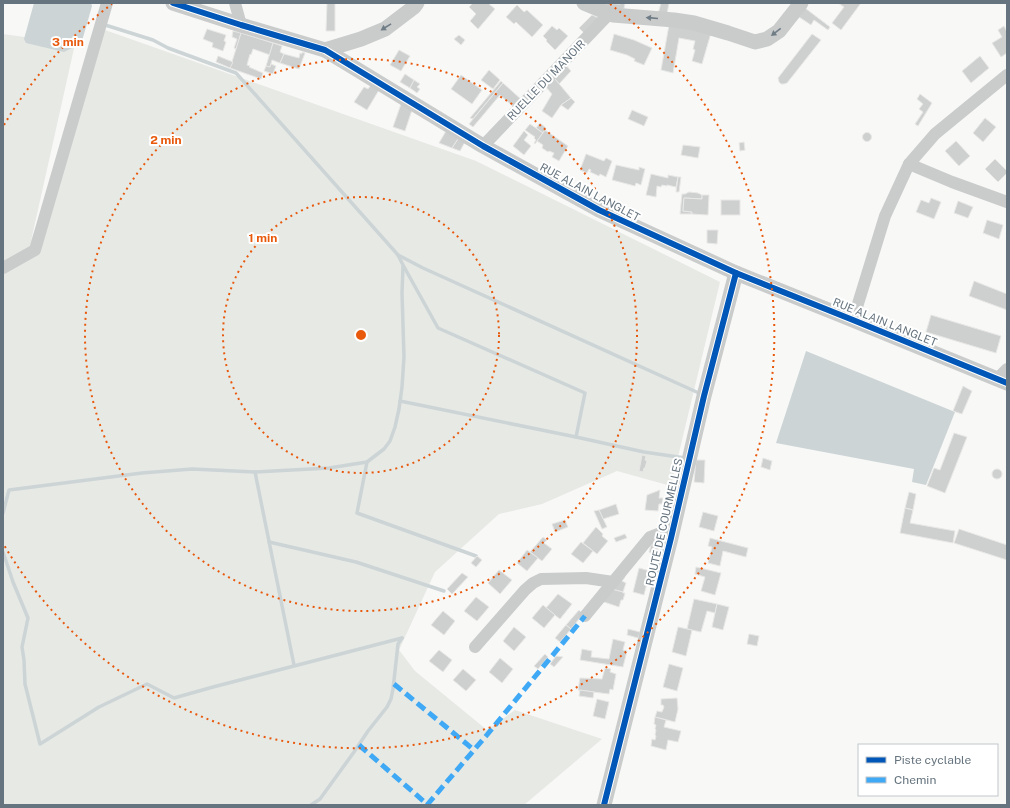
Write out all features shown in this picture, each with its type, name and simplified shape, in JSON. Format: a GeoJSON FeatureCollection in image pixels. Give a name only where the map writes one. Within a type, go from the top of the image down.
{"type":"FeatureCollection","features":[{"type":"Feature","properties":{"kind":"street"},"geometry":{"type":"LineString","coordinates":[[3,268],[35,250],[107,3]]}},
{"type":"Feature","properties":{"kind":"street","name":"RUE ALAIN LANGLET"},"geometry":{"type":"LineString","coordinates":[[173,3],[324,50],[484,146],[599,210],[736,273],[853,320],[1004,377]]}},
{"type":"Feature","properties":{"kind":"street"},"geometry":{"type":"LineString","coordinates":[[235,3],[241,25]]}},
{"type":"Feature","properties":{"kind":"street"},"geometry":{"type":"LineString","coordinates":[[324,50],[361,39],[385,29],[414,7],[417,3]]}},
{"type":"Feature","properties":{"kind":"street"},"geometry":{"type":"LineString","coordinates":[[584,3],[613,15],[694,23],[728,32],[755,42],[767,39],[779,31],[801,3]]}},
{"type":"Feature","properties":{"kind":"street","name":"RUELLE DU MANOIR"},"geometry":{"type":"LineString","coordinates":[[484,146],[609,14]]}},
{"type":"Feature","properties":{"kind":"street"},"geometry":{"type":"LineString","coordinates":[[853,320],[886,216],[909,164],[935,134],[1007,75]]}},
{"type":"Feature","properties":{"kind":"street"},"geometry":{"type":"LineString","coordinates":[[909,164],[952,182],[1007,202]]}},
{"type":"Feature","properties":{"kind":"street","name":"ROUTE DE COURMELLES"},"geometry":{"type":"LineString","coordinates":[[604,805],[646,639],[704,396],[736,273]]}},
{"type":"Feature","properties":{"kind":"street"},"geometry":{"type":"LineString","coordinates":[[585,616],[650,537],[673,528]]}},
{"type":"Feature","properties":{"kind":"street"},"geometry":{"type":"LineString","coordinates":[[475,647],[525,590],[533,583],[541,579],[586,578],[613,582]]}},
{"type":"Feature","properties":{"kind":"shaded area"},"geometry":{"type":"Polygon","coordinates":[[[34,3],[91,3],[92,6],[80,44],[64,52],[26,43],[24,39],[34,3]]]}},
{"type":"Feature","properties":{"kind":"shaded area"},"geometry":{"type":"Polygon","coordinates":[[[105,30],[476,161],[720,282],[671,486],[617,471],[542,504],[499,514],[435,572],[399,650],[415,671],[487,730],[515,710],[602,739],[524,805],[3,805],[3,34],[75,44],[31,241],[105,30]]]}},
{"type":"Feature","properties":{"kind":"shaded area"},"geometry":{"type":"Polygon","coordinates":[[[806,351],[955,412],[926,485],[912,482],[914,469],[776,443],[806,351]]]}},
{"type":"Feature","properties":{"kind":"building"},"geometry":{"type":"Polygon","coordinates":[[[327,3],[335,3],[335,31],[326,31],[327,3]]]}},
{"type":"Feature","properties":{"kind":"building"},"geometry":{"type":"Polygon","coordinates":[[[473,3],[488,3],[495,9],[478,29],[470,21],[476,14],[469,7],[473,3]]]}},
{"type":"Feature","properties":{"kind":"building"},"geometry":{"type":"Polygon","coordinates":[[[602,3],[625,3],[624,9],[614,8],[602,3]]]}},
{"type":"Feature","properties":{"kind":"building"},"geometry":{"type":"Polygon","coordinates":[[[661,3],[669,3],[667,14],[658,14],[661,3]]]}},
{"type":"Feature","properties":{"kind":"building"},"geometry":{"type":"Polygon","coordinates":[[[838,3],[861,3],[841,30],[832,23],[844,7],[838,3]]]}},
{"type":"Feature","properties":{"kind":"building"},"geometry":{"type":"Polygon","coordinates":[[[517,5],[524,12],[527,10],[543,25],[532,37],[516,22],[514,24],[506,17],[517,5]]]}},
{"type":"Feature","properties":{"kind":"building"},"geometry":{"type":"Polygon","coordinates":[[[805,8],[830,27],[828,30],[814,20],[811,25],[799,17],[805,8]]]}},
{"type":"Feature","properties":{"kind":"building"},"geometry":{"type":"Polygon","coordinates":[[[592,15],[601,19],[586,35],[579,28],[592,15]]]}},
{"type":"Feature","properties":{"kind":"building"},"geometry":{"type":"Polygon","coordinates":[[[669,25],[711,33],[702,64],[692,61],[695,50],[693,49],[695,41],[679,38],[673,73],[661,70],[669,25]]]}},
{"type":"Feature","properties":{"kind":"building"},"geometry":{"type":"Polygon","coordinates":[[[552,26],[557,30],[559,28],[568,36],[555,50],[543,36],[552,26]]]}},
{"type":"Feature","properties":{"kind":"building"},"geometry":{"type":"Polygon","coordinates":[[[1004,26],[1007,32],[1007,53],[1001,57],[992,43],[1002,37],[998,30],[1004,26]]]}},
{"type":"Feature","properties":{"kind":"building"},"geometry":{"type":"Polygon","coordinates":[[[207,29],[226,35],[224,41],[226,42],[223,51],[212,47],[213,43],[203,39],[207,29]]]}},
{"type":"Feature","properties":{"kind":"building"},"geometry":{"type":"Polygon","coordinates":[[[233,31],[241,33],[237,49],[234,48],[237,39],[232,37],[233,31]]]}},
{"type":"Feature","properties":{"kind":"building"},"geometry":{"type":"Polygon","coordinates":[[[241,33],[273,43],[270,55],[253,49],[251,55],[250,54],[247,65],[263,73],[261,79],[230,68],[241,33]]]}},
{"type":"Feature","properties":{"kind":"building"},"geometry":{"type":"Polygon","coordinates":[[[614,34],[634,40],[652,48],[644,65],[634,61],[635,59],[627,55],[610,50],[614,34]]]}},
{"type":"Feature","properties":{"kind":"building"},"geometry":{"type":"Polygon","coordinates":[[[812,34],[821,40],[787,83],[781,84],[778,78],[812,34]]]}},
{"type":"Feature","properties":{"kind":"building"},"geometry":{"type":"Polygon","coordinates":[[[459,35],[465,40],[461,45],[454,39],[459,35]]]}},
{"type":"Feature","properties":{"kind":"building"},"geometry":{"type":"Polygon","coordinates":[[[273,43],[282,46],[280,52],[284,54],[280,63],[272,60],[270,67],[266,66],[273,43]]]}},
{"type":"Feature","properties":{"kind":"building"},"geometry":{"type":"Polygon","coordinates":[[[399,50],[410,56],[401,71],[390,65],[399,50]]]}},
{"type":"Feature","properties":{"kind":"building"},"geometry":{"type":"Polygon","coordinates":[[[302,52],[305,53],[299,69],[280,63],[284,54],[299,58],[300,53],[302,54],[302,52]]]}},
{"type":"Feature","properties":{"kind":"building"},"geometry":{"type":"Polygon","coordinates":[[[218,56],[233,62],[230,68],[216,62],[218,56]]]}},
{"type":"Feature","properties":{"kind":"building"},"geometry":{"type":"Polygon","coordinates":[[[980,56],[989,68],[971,83],[962,71],[980,56]]]}},
{"type":"Feature","properties":{"kind":"building"},"geometry":{"type":"Polygon","coordinates":[[[271,64],[276,66],[273,74],[264,71],[266,66],[270,67],[271,64]]]}},
{"type":"Feature","properties":{"kind":"building"},"geometry":{"type":"Polygon","coordinates":[[[565,64],[571,71],[559,84],[555,79],[565,64]]]}},
{"type":"Feature","properties":{"kind":"building"},"geometry":{"type":"Polygon","coordinates":[[[489,70],[500,80],[493,89],[481,80],[489,70]]]}},
{"type":"Feature","properties":{"kind":"building"},"geometry":{"type":"Polygon","coordinates":[[[405,74],[414,80],[410,88],[400,82],[405,74]]]}},
{"type":"Feature","properties":{"kind":"building"},"geometry":{"type":"Polygon","coordinates":[[[461,75],[482,90],[472,104],[451,89],[461,75]]]}},
{"type":"Feature","properties":{"kind":"building"},"geometry":{"type":"Polygon","coordinates":[[[555,79],[571,98],[561,105],[552,118],[542,111],[552,94],[545,86],[555,79]]]}},
{"type":"Feature","properties":{"kind":"building"},"geometry":{"type":"Polygon","coordinates":[[[414,80],[420,84],[417,87],[420,89],[417,93],[410,88],[414,80]]]}},
{"type":"Feature","properties":{"kind":"building"},"geometry":{"type":"Polygon","coordinates":[[[501,81],[503,83],[473,119],[470,118],[501,81]]]}},
{"type":"Feature","properties":{"kind":"building"},"geometry":{"type":"Polygon","coordinates":[[[503,83],[523,101],[516,109],[500,95],[473,127],[469,124],[503,83]]]}},
{"type":"Feature","properties":{"kind":"building"},"geometry":{"type":"Polygon","coordinates":[[[371,85],[379,90],[367,110],[354,102],[364,87],[368,89],[371,85]]]}},
{"type":"Feature","properties":{"kind":"building"},"geometry":{"type":"Polygon","coordinates":[[[920,94],[932,103],[918,126],[915,124],[923,112],[919,109],[923,104],[917,99],[920,94]]]}},
{"type":"Feature","properties":{"kind":"building"},"geometry":{"type":"Polygon","coordinates":[[[571,98],[575,102],[568,110],[561,105],[571,98]]]}},
{"type":"Feature","properties":{"kind":"building"},"geometry":{"type":"Polygon","coordinates":[[[401,104],[412,110],[405,131],[393,127],[401,104]]]}},
{"type":"Feature","properties":{"kind":"building"},"geometry":{"type":"Polygon","coordinates":[[[632,110],[648,117],[644,126],[628,119],[632,110]]]}},
{"type":"Feature","properties":{"kind":"building"},"geometry":{"type":"Polygon","coordinates":[[[985,118],[996,127],[983,142],[973,133],[985,118]]]}},
{"type":"Feature","properties":{"kind":"building"},"geometry":{"type":"Polygon","coordinates":[[[540,123],[546,128],[543,133],[536,128],[540,123]]]}},
{"type":"Feature","properties":{"kind":"building"},"geometry":{"type":"Polygon","coordinates":[[[530,124],[543,133],[535,144],[535,137],[525,130],[530,124]]]}},
{"type":"Feature","properties":{"kind":"building"},"geometry":{"type":"Polygon","coordinates":[[[545,130],[568,146],[559,161],[552,157],[554,153],[548,152],[542,148],[543,145],[537,141],[545,130]]]}},
{"type":"Feature","properties":{"kind":"building"},"geometry":{"type":"Polygon","coordinates":[[[446,131],[458,139],[452,148],[439,143],[446,131]]]}},
{"type":"Feature","properties":{"kind":"building"},"geometry":{"type":"Polygon","coordinates":[[[524,131],[528,135],[524,140],[531,146],[524,155],[513,146],[524,131]]]}},
{"type":"Feature","properties":{"kind":"building"},"geometry":{"type":"Polygon","coordinates":[[[867,132],[872,137],[867,142],[862,137],[867,132]]]}},
{"type":"Feature","properties":{"kind":"building"},"geometry":{"type":"Polygon","coordinates":[[[458,139],[465,142],[460,151],[452,148],[458,139]]]}},
{"type":"Feature","properties":{"kind":"building"},"geometry":{"type":"Polygon","coordinates":[[[956,141],[970,156],[959,166],[945,151],[956,141]]]}},
{"type":"Feature","properties":{"kind":"building"},"geometry":{"type":"Polygon","coordinates":[[[744,142],[745,150],[740,151],[739,143],[744,142]]]}},
{"type":"Feature","properties":{"kind":"building"},"geometry":{"type":"Polygon","coordinates":[[[683,145],[700,147],[698,158],[681,155],[683,145]]]}},
{"type":"Feature","properties":{"kind":"building"},"geometry":{"type":"Polygon","coordinates":[[[586,154],[604,161],[606,158],[612,161],[606,177],[590,172],[591,170],[589,169],[587,173],[580,170],[586,154]]]}},
{"type":"Feature","properties":{"kind":"building"},"geometry":{"type":"Polygon","coordinates":[[[995,159],[1007,171],[1007,173],[998,182],[985,169],[995,159]]]}},
{"type":"Feature","properties":{"kind":"building"},"geometry":{"type":"Polygon","coordinates":[[[616,165],[639,170],[639,167],[645,169],[641,185],[636,183],[635,186],[612,180],[616,165]]]}},
{"type":"Feature","properties":{"kind":"building"},"geometry":{"type":"Polygon","coordinates":[[[651,174],[668,178],[668,175],[678,177],[676,187],[667,185],[662,185],[661,187],[657,186],[656,197],[646,195],[651,174]]]}},
{"type":"Feature","properties":{"kind":"building"},"geometry":{"type":"Polygon","coordinates":[[[678,177],[681,177],[679,192],[676,192],[678,177]]]}},
{"type":"Feature","properties":{"kind":"building"},"geometry":{"type":"Polygon","coordinates":[[[689,192],[702,195],[702,199],[684,198],[683,211],[692,212],[692,214],[680,214],[682,194],[689,192]]]}},
{"type":"Feature","properties":{"kind":"building"},"geometry":{"type":"Polygon","coordinates":[[[702,195],[709,195],[708,215],[692,214],[692,212],[683,211],[684,198],[702,199],[702,195]]]}},
{"type":"Feature","properties":{"kind":"building"},"geometry":{"type":"Polygon","coordinates":[[[931,198],[941,202],[934,219],[916,212],[921,200],[929,203],[931,198]]]}},
{"type":"Feature","properties":{"kind":"building"},"geometry":{"type":"Polygon","coordinates":[[[721,200],[740,200],[740,215],[721,215],[721,200]]]}},
{"type":"Feature","properties":{"kind":"building"},"geometry":{"type":"Polygon","coordinates":[[[958,201],[973,207],[968,218],[954,213],[958,201]]]}},
{"type":"Feature","properties":{"kind":"building"},"geometry":{"type":"Polygon","coordinates":[[[987,220],[1003,225],[999,239],[983,233],[987,220]]]}},
{"type":"Feature","properties":{"kind":"building"},"geometry":{"type":"Polygon","coordinates":[[[707,230],[718,230],[717,244],[707,243],[707,230]]]}},
{"type":"Feature","properties":{"kind":"building"},"geometry":{"type":"Polygon","coordinates":[[[974,281],[1007,294],[1007,310],[969,296],[974,281]]]}},
{"type":"Feature","properties":{"kind":"building"},"geometry":{"type":"Polygon","coordinates":[[[931,315],[1001,336],[996,353],[926,332],[931,315]]]}},
{"type":"Feature","properties":{"kind":"building"},"geometry":{"type":"Polygon","coordinates":[[[963,386],[972,391],[962,414],[953,411],[963,386]]]}},
{"type":"Feature","properties":{"kind":"building"},"geometry":{"type":"Polygon","coordinates":[[[954,433],[967,437],[945,493],[927,486],[934,468],[940,470],[954,433]]]}},
{"type":"Feature","properties":{"kind":"building"},"geometry":{"type":"Polygon","coordinates":[[[642,455],[646,456],[645,460],[647,461],[643,472],[639,471],[642,455]]]}},
{"type":"Feature","properties":{"kind":"building"},"geometry":{"type":"Polygon","coordinates":[[[763,458],[772,461],[770,470],[761,467],[763,458]]]}},
{"type":"Feature","properties":{"kind":"building"},"geometry":{"type":"Polygon","coordinates":[[[696,460],[705,460],[704,483],[694,482],[696,460]]]}},
{"type":"Feature","properties":{"kind":"building"},"geometry":{"type":"Polygon","coordinates":[[[995,469],[999,469],[1001,470],[1001,478],[995,479],[992,476],[992,472],[995,469]]]}},
{"type":"Feature","properties":{"kind":"building"},"geometry":{"type":"Polygon","coordinates":[[[660,490],[659,498],[663,498],[662,504],[659,504],[658,511],[645,510],[647,495],[660,490]]]}},
{"type":"Feature","properties":{"kind":"building"},"geometry":{"type":"Polygon","coordinates":[[[909,492],[916,494],[913,510],[905,508],[909,492]]]}},
{"type":"Feature","properties":{"kind":"building"},"geometry":{"type":"Polygon","coordinates":[[[616,504],[619,514],[603,519],[599,510],[616,504]]]}},
{"type":"Feature","properties":{"kind":"building"},"geometry":{"type":"Polygon","coordinates":[[[905,508],[913,510],[910,523],[955,531],[953,543],[900,533],[905,508]]]}},
{"type":"Feature","properties":{"kind":"building"},"geometry":{"type":"Polygon","coordinates":[[[599,510],[607,527],[602,529],[594,511],[599,510]]]}},
{"type":"Feature","properties":{"kind":"building"},"geometry":{"type":"Polygon","coordinates":[[[703,512],[718,516],[714,531],[699,527],[703,512]]]}},
{"type":"Feature","properties":{"kind":"building"},"geometry":{"type":"Polygon","coordinates":[[[565,520],[568,527],[555,532],[552,524],[565,520]]]}},
{"type":"Feature","properties":{"kind":"building"},"geometry":{"type":"Polygon","coordinates":[[[596,527],[603,534],[602,536],[608,541],[597,554],[583,543],[596,527]]]}},
{"type":"Feature","properties":{"kind":"building"},"geometry":{"type":"Polygon","coordinates":[[[959,529],[1007,545],[1007,560],[954,543],[959,529]]]}},
{"type":"Feature","properties":{"kind":"building"},"geometry":{"type":"Polygon","coordinates":[[[625,534],[627,538],[616,542],[614,538],[625,534]]]}},
{"type":"Feature","properties":{"kind":"building"},"geometry":{"type":"Polygon","coordinates":[[[543,537],[547,540],[544,543],[552,549],[542,561],[530,552],[543,537]]]}},
{"type":"Feature","properties":{"kind":"building"},"geometry":{"type":"Polygon","coordinates":[[[710,538],[748,548],[746,557],[723,551],[720,566],[708,563],[712,547],[708,546],[710,538]]]}},
{"type":"Feature","properties":{"kind":"building"},"geometry":{"type":"Polygon","coordinates":[[[581,542],[593,551],[583,563],[571,554],[581,542]]]}},
{"type":"Feature","properties":{"kind":"building"},"geometry":{"type":"Polygon","coordinates":[[[652,542],[659,547],[657,557],[649,552],[652,542]]]}},
{"type":"Feature","properties":{"kind":"building"},"geometry":{"type":"Polygon","coordinates":[[[527,550],[538,558],[527,571],[517,563],[527,550]]]}},
{"type":"Feature","properties":{"kind":"building"},"geometry":{"type":"Polygon","coordinates":[[[477,556],[482,560],[476,567],[471,563],[477,556]]]}},
{"type":"Feature","properties":{"kind":"building"},"geometry":{"type":"Polygon","coordinates":[[[696,567],[721,573],[715,595],[701,591],[705,577],[695,574],[696,567]]]}},
{"type":"Feature","properties":{"kind":"building"},"geometry":{"type":"Polygon","coordinates":[[[639,568],[650,571],[644,595],[633,592],[639,568]]]}},
{"type":"Feature","properties":{"kind":"building"},"geometry":{"type":"Polygon","coordinates":[[[499,570],[512,580],[500,594],[488,583],[499,570]]]}},
{"type":"Feature","properties":{"kind":"building"},"geometry":{"type":"Polygon","coordinates":[[[462,573],[468,577],[452,594],[447,589],[462,573]]]}},
{"type":"Feature","properties":{"kind":"building"},"geometry":{"type":"Polygon","coordinates":[[[623,575],[625,577],[622,581],[626,583],[623,592],[611,589],[623,575]]]}},
{"type":"Feature","properties":{"kind":"building"},"geometry":{"type":"Polygon","coordinates":[[[611,589],[625,593],[619,607],[601,601],[611,589]]]}},
{"type":"Feature","properties":{"kind":"building"},"geometry":{"type":"Polygon","coordinates":[[[558,594],[572,604],[560,619],[546,608],[558,594]]]}},
{"type":"Feature","properties":{"kind":"building"},"geometry":{"type":"Polygon","coordinates":[[[476,597],[489,607],[477,621],[464,611],[476,597]]]}},
{"type":"Feature","properties":{"kind":"building"},"geometry":{"type":"Polygon","coordinates":[[[694,599],[717,604],[715,613],[707,611],[701,632],[687,629],[694,599]]]}},
{"type":"Feature","properties":{"kind":"building"},"geometry":{"type":"Polygon","coordinates":[[[717,604],[729,607],[723,630],[712,627],[717,604]]]}},
{"type":"Feature","properties":{"kind":"building"},"geometry":{"type":"Polygon","coordinates":[[[543,605],[555,615],[544,628],[532,618],[543,605]]]}},
{"type":"Feature","properties":{"kind":"building"},"geometry":{"type":"Polygon","coordinates":[[[579,610],[583,614],[571,629],[566,625],[579,610]]]}},
{"type":"Feature","properties":{"kind":"building"},"geometry":{"type":"Polygon","coordinates":[[[443,611],[455,621],[444,635],[431,625],[443,611]]]}},
{"type":"Feature","properties":{"kind":"building"},"geometry":{"type":"Polygon","coordinates":[[[566,625],[571,629],[560,642],[555,638],[566,625]]]}},
{"type":"Feature","properties":{"kind":"building"},"geometry":{"type":"Polygon","coordinates":[[[514,627],[526,637],[514,651],[503,641],[514,627]]]}},
{"type":"Feature","properties":{"kind":"building"},"geometry":{"type":"Polygon","coordinates":[[[678,627],[692,630],[686,656],[672,652],[678,627]]]}},
{"type":"Feature","properties":{"kind":"building"},"geometry":{"type":"Polygon","coordinates":[[[628,629],[640,632],[638,638],[627,635],[628,629]]]}},
{"type":"Feature","properties":{"kind":"building"},"geometry":{"type":"Polygon","coordinates":[[[749,634],[759,636],[757,646],[747,644],[749,634]]]}},
{"type":"Feature","properties":{"kind":"building"},"geometry":{"type":"Polygon","coordinates":[[[613,639],[625,642],[623,650],[627,651],[623,667],[580,660],[582,649],[592,651],[591,657],[609,659],[613,639]]]}},
{"type":"Feature","properties":{"kind":"building"},"geometry":{"type":"Polygon","coordinates":[[[439,650],[452,660],[443,672],[429,661],[439,650]]]}},
{"type":"Feature","properties":{"kind":"building"},"geometry":{"type":"Polygon","coordinates":[[[545,654],[548,657],[538,669],[534,666],[545,654]]]}},
{"type":"Feature","properties":{"kind":"building"},"geometry":{"type":"Polygon","coordinates":[[[556,656],[563,657],[554,667],[550,664],[556,656]]]}},
{"type":"Feature","properties":{"kind":"building"},"geometry":{"type":"Polygon","coordinates":[[[500,658],[513,669],[502,683],[489,672],[500,658]]]}},
{"type":"Feature","properties":{"kind":"building"},"geometry":{"type":"Polygon","coordinates":[[[669,664],[683,668],[677,691],[663,687],[669,664]]]}},
{"type":"Feature","properties":{"kind":"building"},"geometry":{"type":"Polygon","coordinates":[[[605,668],[611,669],[610,672],[616,674],[613,690],[610,689],[609,694],[578,690],[580,678],[602,679],[605,668]]]}},
{"type":"Feature","properties":{"kind":"building"},"geometry":{"type":"Polygon","coordinates":[[[463,669],[476,680],[466,691],[453,680],[463,669]]]}},
{"type":"Feature","properties":{"kind":"building"},"geometry":{"type":"Polygon","coordinates":[[[580,690],[594,692],[593,698],[579,696],[580,690]]]}},
{"type":"Feature","properties":{"kind":"building"},"geometry":{"type":"Polygon","coordinates":[[[677,698],[678,709],[675,722],[655,717],[657,711],[662,712],[664,707],[661,705],[661,699],[677,698]]]}},
{"type":"Feature","properties":{"kind":"building"},"geometry":{"type":"Polygon","coordinates":[[[597,699],[609,702],[605,719],[593,716],[597,699]]]}},
{"type":"Feature","properties":{"kind":"building"},"geometry":{"type":"Polygon","coordinates":[[[655,717],[666,720],[664,727],[681,731],[678,742],[668,740],[666,750],[651,746],[652,739],[655,740],[656,736],[656,725],[654,724],[655,717]]]}},
{"type":"Feature","properties":{"kind":"waterway"},"geometry":{"type":"LineString","coordinates":[[102,24],[153,40],[168,48],[236,73],[398,255],[438,328],[585,393],[576,437],[644,452],[685,458]]}},
{"type":"Feature","properties":{"kind":"waterway"},"geometry":{"type":"LineString","coordinates":[[398,255],[423,268],[701,394]]}},
{"type":"Feature","properties":{"kind":"waterway"},"geometry":{"type":"LineString","coordinates":[[3,513],[9,490],[142,473],[192,469],[255,472],[329,468],[367,462],[384,449],[390,441],[399,409],[404,357],[402,293],[403,266]]}},
{"type":"Feature","properties":{"kind":"waterway"},"geometry":{"type":"LineString","coordinates":[[400,401],[576,437]]}},
{"type":"Feature","properties":{"kind":"waterway"},"geometry":{"type":"LineString","coordinates":[[367,462],[357,513],[476,556]]}},
{"type":"Feature","properties":{"kind":"waterway"},"geometry":{"type":"LineString","coordinates":[[255,472],[294,665]]}},
{"type":"Feature","properties":{"kind":"waterway"},"geometry":{"type":"LineString","coordinates":[[269,542],[356,562],[444,591]]}},
{"type":"Feature","properties":{"kind":"waterway"},"geometry":{"type":"LineString","coordinates":[[3,552],[13,582],[28,618],[22,647],[25,684],[40,744],[99,707],[147,684],[174,698],[402,638]]}},
{"type":"Feature","properties":{"kind":"waterway"},"geometry":{"type":"LineString","coordinates":[[311,805],[320,799],[368,731],[387,707],[391,699],[393,689],[398,644],[402,638]]}},
{"type":"Feature","properties":{"kind":"marked path"},"geometry":{"type":"LineString","coordinates":[[427,805],[585,616]]}},
{"type":"Feature","properties":{"kind":"marked path"},"geometry":{"type":"LineString","coordinates":[[394,684],[474,750]]}},
{"type":"Feature","properties":{"kind":"marked path"},"geometry":{"type":"LineString","coordinates":[[359,745],[428,805]]}},
{"type":"Feature","properties":{"kind":"cycle path"},"geometry":{"type":"LineString","coordinates":[[173,3],[325,50],[483,146],[599,210],[736,273],[1007,383]]}},
{"type":"Feature","properties":{"kind":"cycle path"},"geometry":{"type":"LineString","coordinates":[[604,805],[671,538],[704,396],[736,273]]}}]}
